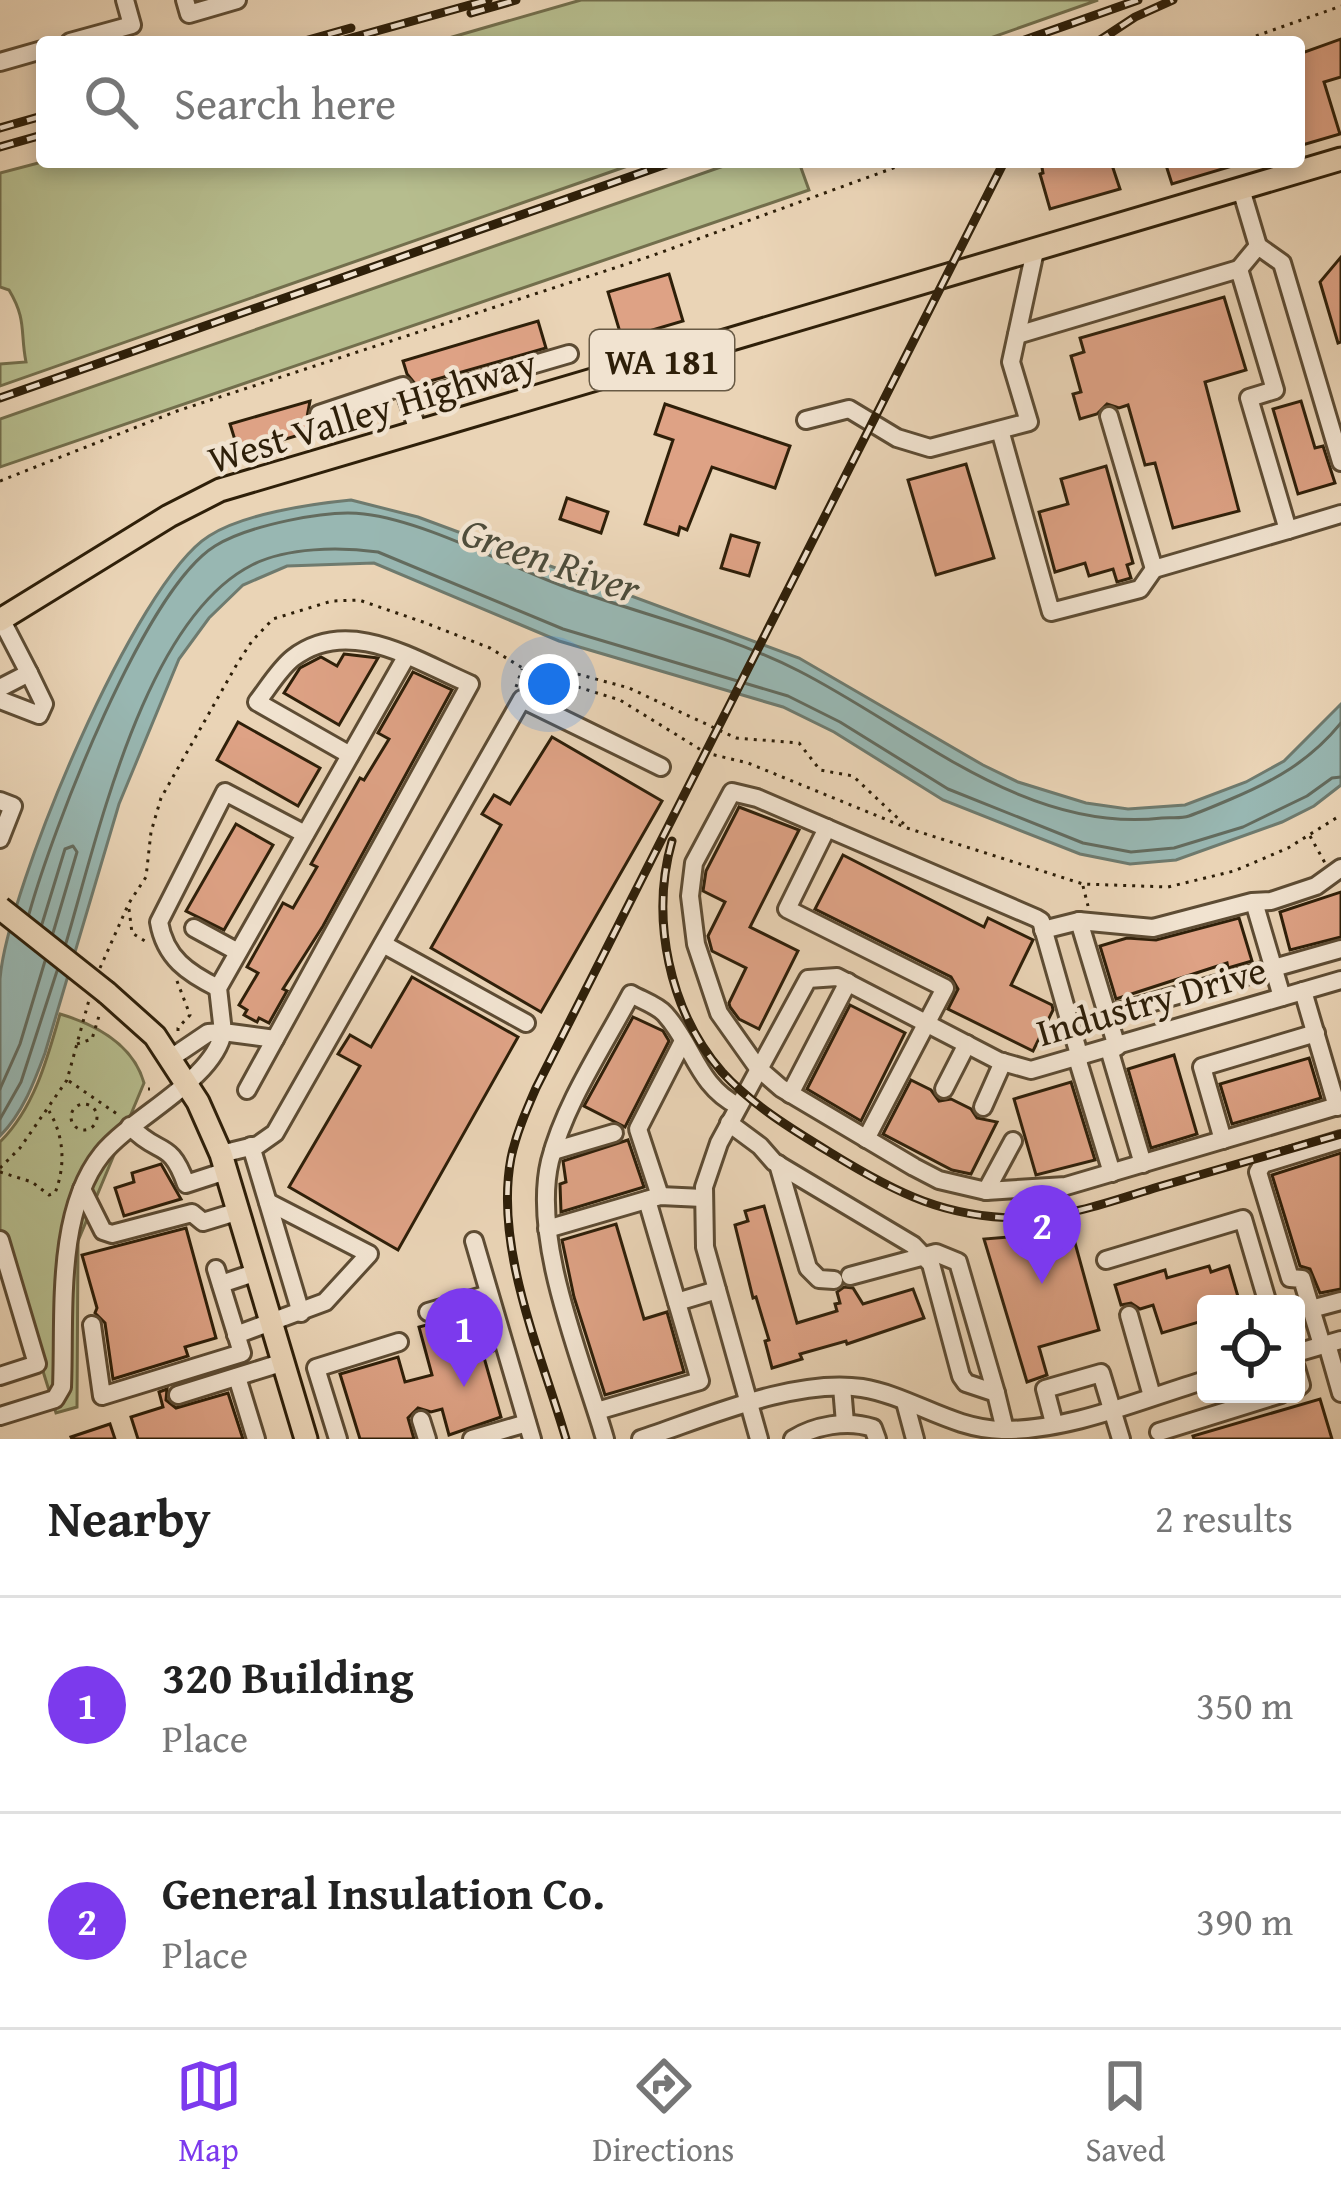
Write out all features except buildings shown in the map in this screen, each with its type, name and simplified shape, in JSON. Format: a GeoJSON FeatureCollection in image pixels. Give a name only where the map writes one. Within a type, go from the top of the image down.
{"type":"FeatureCollection","features":[{"type":"Feature","properties":{"kind":"main road","name":"West Valley Highway"},"geometry":{"type":"LineString","coordinates":[[1,620],[169,516],[220,490],[1341,159]]}},
{"type":"Feature","properties":{"kind":"main road"},"geometry":{"type":"LineString","coordinates":[[0,908],[174,1047],[224,1163],[306,1439]]}},
{"type":"Feature","properties":{"kind":"street"},"geometry":{"type":"LineString","coordinates":[[92,36],[132,25],[125,0]]}},
{"type":"Feature","properties":{"kind":"street"},"geometry":{"type":"LineString","coordinates":[[185,0],[189,14],[236,0]]}},
{"type":"Feature","properties":{"kind":"street"},"geometry":{"type":"LineString","coordinates":[[0,62],[36,52]]}},
{"type":"Feature","properties":{"kind":"street"},"geometry":{"type":"LineString","coordinates":[[1241,189],[1258,246],[1282,263],[1341,462]]}},
{"type":"Feature","properties":{"kind":"street"},"geometry":{"type":"LineString","coordinates":[[1017,335],[1239,269],[1258,246]]}},
{"type":"Feature","properties":{"kind":"street"},"geometry":{"type":"LineString","coordinates":[[806,419],[849,409],[897,438],[930,448],[1029,422],[1011,362],[1035,251]]}},
{"type":"Feature","properties":{"kind":"street"},"geometry":{"type":"LineString","coordinates":[[1239,269],[1275,390],[1249,398],[1288,530]]}},
{"type":"Feature","properties":{"kind":"street"},"geometry":{"type":"LineString","coordinates":[[408,401],[569,354]]}},
{"type":"Feature","properties":{"kind":"street"},"geometry":{"type":"LineString","coordinates":[[319,414],[403,386],[418,431]]}},
{"type":"Feature","properties":{"kind":"street"},"geometry":{"type":"LineString","coordinates":[[1109,416],[1154,569]]}},
{"type":"Feature","properties":{"kind":"street"},"geometry":{"type":"LineString","coordinates":[[1000,430],[1051,612],[1140,589],[1154,569],[1341,514]]}},
{"type":"Feature","properties":{"kind":"street"},"geometry":{"type":"LineString","coordinates":[[0,700],[39,715],[44,704],[1,620]]}},
{"type":"Feature","properties":{"kind":"street"},"geometry":{"type":"LineString","coordinates":[[247,1090],[470,684],[363,639],[308,649],[290,660],[257,702],[350,755]]}},
{"type":"Feature","properties":{"kind":"street"},"geometry":{"type":"LineString","coordinates":[[0,1416],[55,1400],[65,1317],[52,1300],[68,1258],[82,1189],[101,1155],[187,1082],[218,1049],[223,1032],[218,988],[406,657]]}},
{"type":"Feature","properties":{"kind":"street"},"geometry":{"type":"LineString","coordinates":[[0,688],[29,673]]}},
{"type":"Feature","properties":{"kind":"street"},"geometry":{"type":"LineString","coordinates":[[130,1126],[148,1145],[177,1157],[186,1184],[275,1133],[522,699],[661,767]]}},
{"type":"Feature","properties":{"kind":"street"},"geometry":{"type":"LineString","coordinates":[[1112,1173],[1036,918],[732,791],[694,863],[690,896],[703,972],[734,1039],[758,1068],[790,1094],[939,1180],[986,1191],[1066,1186],[1112,1173],[1339,1106],[1303,991]]}},
{"type":"Feature","properties":{"kind":"street"},"geometry":{"type":"LineString","coordinates":[[218,988],[180,968],[159,922],[225,792],[305,834]]}},
{"type":"Feature","properties":{"kind":"street"},"geometry":{"type":"LineString","coordinates":[[0,801],[13,806],[0,839]]}},
{"type":"Feature","properties":{"kind":"street"},"geometry":{"type":"LineString","coordinates":[[827,828],[787,909],[945,988],[866,1138]]}},
{"type":"Feature","properties":{"kind":"street"},"geometry":{"type":"LineString","coordinates":[[1043,930],[1086,922],[1153,928],[1271,901],[1316,886],[1337,871]]}},
{"type":"Feature","properties":{"kind":"street"},"geometry":{"type":"LineString","coordinates":[[1254,902],[1282,997]]}},
{"type":"Feature","properties":{"kind":"street"},"geometry":{"type":"LineString","coordinates":[[1086,922],[1142,1164]]}},
{"type":"Feature","properties":{"kind":"street"},"geometry":{"type":"LineString","coordinates":[[194,928],[238,952]]}},
{"type":"Feature","properties":{"kind":"street"},"geometry":{"type":"LineString","coordinates":[[382,944],[526,1023]]}},
{"type":"Feature","properties":{"kind":"street"},"geometry":{"type":"LineString","coordinates":[[1107,1015],[1341,949]]}},
{"type":"Feature","properties":{"kind":"street"},"geometry":{"type":"LineString","coordinates":[[759,1439],[706,1247],[703,1198],[709,1164],[808,980],[825,976],[848,982],[790,1094]]}},
{"type":"Feature","properties":{"kind":"street","name":"Industry Drive"},"geometry":{"type":"LineString","coordinates":[[848,982],[1003,1062],[1030,1070],[1341,980]]}},
{"type":"Feature","properties":{"kind":"street"},"geometry":{"type":"LineString","coordinates":[[605,1439],[547,1229],[553,1150],[631,994],[664,1011],[704,1080],[738,1106]]}},
{"type":"Feature","properties":{"kind":"street"},"geometry":{"type":"LineString","coordinates":[[174,1047],[208,1033],[275,1039]]}},
{"type":"Feature","properties":{"kind":"street"},"geometry":{"type":"LineString","coordinates":[[1223,1140],[1202,1067],[1316,1034]]}},
{"type":"Feature","properties":{"kind":"street"},"geometry":{"type":"LineString","coordinates":[[597,1411],[700,1381],[638,1129],[682,1043]]}},
{"type":"Feature","properties":{"kind":"street"},"geometry":{"type":"LineString","coordinates":[[944,1089],[967,1044]]}},
{"type":"Feature","properties":{"kind":"street"},"geometry":{"type":"LineString","coordinates":[[983,1107],[1003,1062]]}},
{"type":"Feature","properties":{"kind":"street"},"geometry":{"type":"LineString","coordinates":[[729,1124],[778,1165],[924,1255],[931,1264],[962,1376],[966,1383],[996,1393]]}},
{"type":"Feature","properties":{"kind":"street"},"geometry":{"type":"LineString","coordinates":[[553,1150],[614,1133]]}},
{"type":"Feature","properties":{"kind":"street"},"geometry":{"type":"LineString","coordinates":[[1341,1140],[1263,1164],[1258,1172],[1290,1278],[1302,1279],[1311,1309],[1330,1343],[1341,1393]]}},
{"type":"Feature","properties":{"kind":"street"},"geometry":{"type":"LineString","coordinates":[[986,1191],[1013,1141]]}},
{"type":"Feature","properties":{"kind":"street"},"geometry":{"type":"LineString","coordinates":[[251,1146],[301,1313]]}},
{"type":"Feature","properties":{"kind":"street"},"geometry":{"type":"LineString","coordinates":[[778,1165],[808,1268],[819,1280],[936,1253],[958,1262],[1005,1430]]}},
{"type":"Feature","properties":{"kind":"street"},"geometry":{"type":"LineString","coordinates":[[82,1189],[103,1231],[112,1234],[192,1213],[203,1222],[238,1211]]}},
{"type":"Feature","properties":{"kind":"street"},"geometry":{"type":"LineString","coordinates":[[547,1229],[654,1198],[703,1198]]}},
{"type":"Feature","properties":{"kind":"street"},"geometry":{"type":"LineString","coordinates":[[236,1335],[301,1313],[334,1294],[370,1254],[268,1202]]}},
{"type":"Feature","properties":{"kind":"street"},"geometry":{"type":"LineString","coordinates":[[1106,1260],[1243,1220],[1265,1295]]}},
{"type":"Feature","properties":{"kind":"street"},"geometry":{"type":"LineString","coordinates":[[0,1240],[7,1288],[37,1364],[0,1376]]}},
{"type":"Feature","properties":{"kind":"street"},"geometry":{"type":"LineString","coordinates":[[472,1439],[530,1431],[474,1241]]}},
{"type":"Feature","properties":{"kind":"street"},"geometry":{"type":"LineString","coordinates":[[92,1324],[102,1396],[242,1353],[218,1276],[257,1271]]}},
{"type":"Feature","properties":{"kind":"street"},"geometry":{"type":"LineString","coordinates":[[677,1302],[717,1290]]}},
{"type":"Feature","properties":{"kind":"street"},"geometry":{"type":"LineString","coordinates":[[428,1312],[489,1294]]}},
{"type":"Feature","properties":{"kind":"street"},"geometry":{"type":"LineString","coordinates":[[1311,1309],[1341,1300]]}},
{"type":"Feature","properties":{"kind":"street"},"geometry":{"type":"LineString","coordinates":[[1129,1316],[1160,1436],[1255,1403]]}},
{"type":"Feature","properties":{"kind":"street"},"geometry":{"type":"LineString","coordinates":[[338,1439],[316,1367],[399,1342]]}},
{"type":"Feature","properties":{"kind":"street"},"geometry":{"type":"LineString","coordinates":[[178,1395],[284,1362]]}},
{"type":"Feature","properties":{"kind":"street"},"geometry":{"type":"LineString","coordinates":[[1054,1423],[1045,1389],[1101,1372],[1121,1439]]}},
{"type":"Feature","properties":{"kind":"street"},"geometry":{"type":"LineString","coordinates":[[237,1377],[256,1439]]}},
{"type":"Feature","properties":{"kind":"street"},"geometry":{"type":"LineString","coordinates":[[640,1439],[812,1389],[864,1388],[958,1424],[1005,1430],[1054,1423],[1197,1383]]}},
{"type":"Feature","properties":{"kind":"street"},"geometry":{"type":"LineString","coordinates":[[293,1395],[322,1387]]}},
{"type":"Feature","properties":{"kind":"street"},"geometry":{"type":"LineString","coordinates":[[842,1387],[845,1423]]}},
{"type":"Feature","properties":{"kind":"street"},"geometry":{"type":"LineString","coordinates":[[905,1402],[916,1439]]}},
{"type":"Feature","properties":{"kind":"street"},"geometry":{"type":"LineString","coordinates":[[421,1420],[427,1439]]}},
{"type":"Feature","properties":{"kind":"street"},"geometry":{"type":"LineString","coordinates":[[793,1439],[845,1423],[874,1428],[877,1439]]}},
{"type":"Feature","properties":{"kind":"path"},"geometry":{"type":"LineString","coordinates":[[1256,36],[1341,6]]}},
{"type":"Feature","properties":{"kind":"path"},"geometry":{"type":"LineString","coordinates":[[0,481],[178,411],[651,256],[893,168]]}},
{"type":"Feature","properties":{"kind":"path"},"geometry":{"type":"LineString","coordinates":[[529,671],[533,662],[629,688],[736,738],[799,743],[820,770],[853,776],[907,828]]}},
{"type":"Feature","properties":{"kind":"path"},"geometry":{"type":"LineString","coordinates":[[1310,836],[1337,871]]}},
{"type":"Feature","properties":{"kind":"path"},"geometry":{"type":"LineString","coordinates":[[1083,884],[1086,922]]}},
{"type":"Feature","properties":{"kind":"path"},"geometry":{"type":"LineString","coordinates":[[129,903],[132,933],[162,947]]}},
{"type":"Feature","properties":{"kind":"path"},"geometry":{"type":"LineString","coordinates":[[171,968],[190,1015],[178,1028],[174,1047]]}},
{"type":"Feature","properties":{"kind":"path"},"geometry":{"type":"LineString","coordinates":[[48,1109],[62,1147],[56,1193],[50,1195],[0,1170],[67,1080],[87,1007]]}},
{"type":"Feature","properties":{"kind":"path"},"geometry":{"type":"LineString","coordinates":[[76,1045],[92,1039],[99,1016]]}},
{"type":"Feature","properties":{"kind":"path"},"geometry":{"type":"LineString","coordinates":[[67,1080],[110,1106],[130,1126]]}},
{"type":"Feature","properties":{"kind":"path"},"geometry":{"type":"LineString","coordinates":[[79,1104],[95,1110],[96,1122],[88,1129],[78,1129],[71,1121],[71,1111],[79,1104]]}},
{"type":"Feature","properties":{"kind":"path"},"geometry":{"type":"LineString","coordinates":[[95,1110],[110,1106]]}},
{"type":"Feature","properties":{"kind":"green space"},"geometry":{"type":"Polygon","coordinates":[[[581,0],[1098,0],[996,36],[456,36],[581,0]]]}},
{"type":"Feature","properties":{"kind":"green space"},"geometry":{"type":"Polygon","coordinates":[[[36,164],[36,168],[622,168],[0,386],[0,364],[26,362],[18,310],[9,290],[0,287],[0,173],[36,164]]]}},
{"type":"Feature","properties":{"kind":"green space"},"geometry":{"type":"Polygon","coordinates":[[[718,168],[801,168],[809,190],[0,467],[0,419],[718,168]]]}},
{"type":"Feature","properties":{"kind":"green space"},"geometry":{"type":"Polygon","coordinates":[[[60,1014],[112,1038],[131,1057],[144,1083],[78,1241],[77,1407],[56,1413],[0,1233],[0,1142],[30,1099],[60,1014]]]}},
{"type":"Feature","properties":{"kind":"water"},"geometry":{"type":"Polygon","coordinates":[[[351,500],[418,517],[799,658],[983,765],[1018,782],[1086,803],[1128,809],[1185,805],[1246,782],[1284,761],[1341,704],[1341,785],[1282,822],[1176,860],[1130,864],[1080,854],[943,800],[834,732],[783,707],[559,641],[374,563],[287,566],[243,585],[209,618],[179,659],[119,804],[45,1053],[21,1107],[0,1136],[0,979],[8,936],[50,812],[112,673],[179,565],[209,536],[258,516],[351,500]]]}},
{"type":"Feature","properties":{"kind":"railway"},"geometry":{"type":"LineString","coordinates":[[359,36],[488,0]]}},
{"type":"Feature","properties":{"kind":"railway"},"geometry":{"type":"LineString","coordinates":[[471,13],[516,0]]}},
{"type":"Feature","properties":{"kind":"railway"},"geometry":{"type":"LineString","coordinates":[[1036,36],[1138,0]]}},
{"type":"Feature","properties":{"kind":"railway"},"geometry":{"type":"LineString","coordinates":[[1106,36],[1173,0]]}},
{"type":"Feature","properties":{"kind":"railway"},"geometry":{"type":"LineString","coordinates":[[322,36],[351,28]]}},
{"type":"Feature","properties":{"kind":"railway"},"geometry":{"type":"LineString","coordinates":[[0,128],[36,118]]}},
{"type":"Feature","properties":{"kind":"railway"},"geometry":{"type":"LineString","coordinates":[[0,147],[36,137]]}},
{"type":"Feature","properties":{"kind":"railway"},"geometry":{"type":"LineString","coordinates":[[0,398],[655,168]]}},
{"type":"Feature","properties":{"kind":"railway"},"geometry":{"type":"LineString","coordinates":[[566,1439],[514,1264],[507,1192],[518,1131],[1001,168]]}},
{"type":"Feature","properties":{"kind":"railway"},"geometry":{"type":"LineString","coordinates":[[672,841],[663,901],[664,932],[677,992],[704,1048],[734,1084],[774,1116],[900,1191],[971,1214],[1059,1215],[1341,1134]]}},
{"type":"Feature","properties":{"kind":"place","name":"General Insulation Co."},"geometry":{"type":"Point","coordinates":[1042,1284]}},
{"type":"Feature","properties":{"kind":"place","name":"320 Building"},"geometry":{"type":"Point","coordinates":[464,1387]}},
{"type":"Feature","properties":{"kind":"water label","name":"Green River"},"geometry":{"type":"Point","coordinates":[551,559]}}]}
